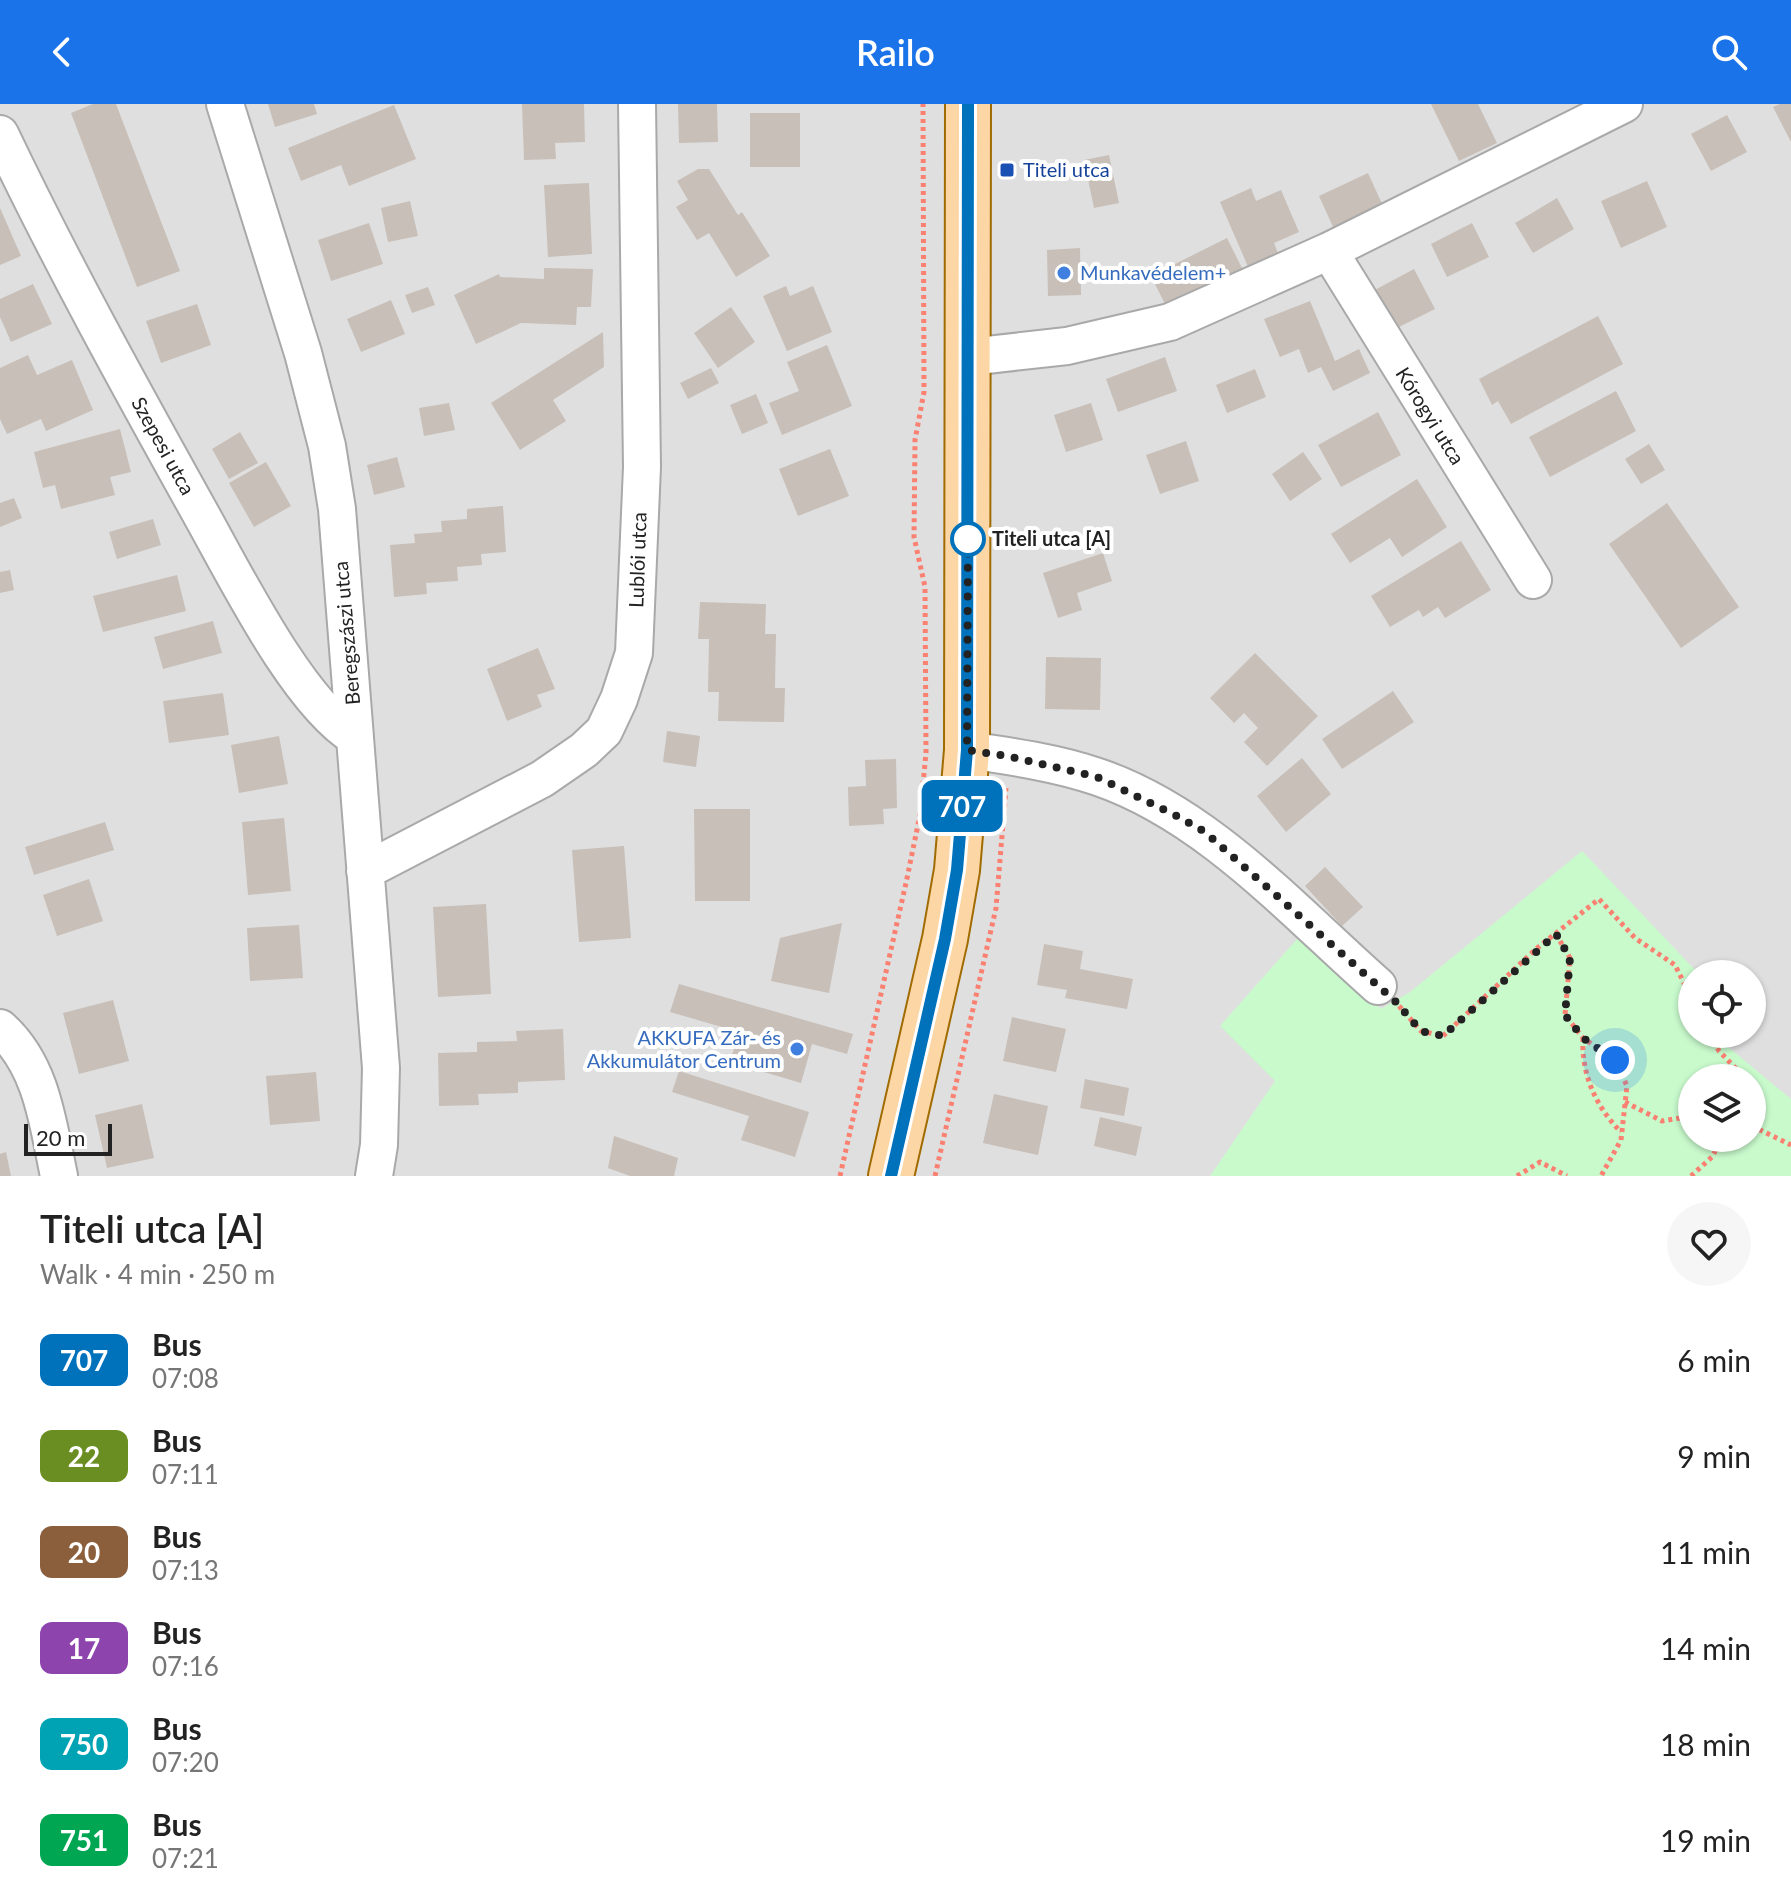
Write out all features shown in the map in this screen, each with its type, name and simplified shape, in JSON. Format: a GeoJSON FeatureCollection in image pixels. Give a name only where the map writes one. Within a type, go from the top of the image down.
{"type":"FeatureCollection","features":[{"type":"Feature","properties":{"kind":"main road"},"geometry":{"type":"LineString","coordinates":[[891,1176],[945,939],[957,870],[967,750],[968,104]]}},
{"type":"Feature","properties":{"kind":"street","name":"Beregszászi utca"},"geometry":{"type":"LineString","coordinates":[[225,104],[303,353],[327,446],[337,509],[381,1068],[379,1145],[374,1176]]}},
{"type":"Feature","properties":{"kind":"street","name":"Lublói utca"},"geometry":{"type":"LineString","coordinates":[[365,871],[542,779],[584,750],[604,731],[619,699],[634,653],[642,467],[637,104]]}},
{"type":"Feature","properties":{"kind":"street"},"geometry":{"type":"LineString","coordinates":[[969,357],[1067,346],[1170,322],[1329,251],[1624,104]]}},
{"type":"Feature","properties":{"kind":"street","name":"Szepesi utca"},"geometry":{"type":"LineString","coordinates":[[0,134],[90,316],[251,604],[318,707],[337,726],[355,737]]}},
{"type":"Feature","properties":{"kind":"street","name":"Kórogyi utca"},"geometry":{"type":"LineString","coordinates":[[1329,251],[1533,580]]}},
{"type":"Feature","properties":{"kind":"street"},"geometry":{"type":"LineString","coordinates":[[967,750],[1097,777],[1152,801],[1205,832],[1378,986]]}},
{"type":"Feature","properties":{"kind":"street"},"geometry":{"type":"LineString","coordinates":[[0,1028],[29,1063],[43,1101],[59,1176]]}},
{"type":"Feature","properties":{"kind":"path"},"geometry":{"type":"LineString","coordinates":[[840,1176],[912,856],[920,815],[926,753],[925,587],[914,537],[915,440],[924,392],[923,104]]}},
{"type":"Feature","properties":{"kind":"path"},"geometry":{"type":"LineString","coordinates":[[1378,986],[1421,1031],[1443,1036],[1599,899],[1635,938],[1675,965],[1678,971]]}},
{"type":"Feature","properties":{"kind":"path"},"geometry":{"type":"LineString","coordinates":[[1556,934],[1570,958],[1565,1015],[1583,1038],[1615,1060],[1627,1086],[1622,1133],[1601,1176]]}},
{"type":"Feature","properties":{"kind":"path"},"geometry":{"type":"LineString","coordinates":[[1583,1038],[1582,1056],[1603,1114],[1622,1133]]}},
{"type":"Feature","properties":{"kind":"path"},"geometry":{"type":"LineString","coordinates":[[1717,1048],[1732,1064]]}},
{"type":"Feature","properties":{"kind":"path"},"geometry":{"type":"LineString","coordinates":[[1625,1102],[1662,1121],[1678,1118]]}},
{"type":"Feature","properties":{"kind":"path"},"geometry":{"type":"LineString","coordinates":[[1766,1133],[1791,1145]]}},
{"type":"Feature","properties":{"kind":"path"},"geometry":{"type":"LineString","coordinates":[[1691,1176],[1715,1152]]}},
{"type":"Feature","properties":{"kind":"path"},"geometry":{"type":"LineString","coordinates":[[1517,1176],[1540,1162],[1567,1176]]}},
{"type":"Feature","properties":{"kind":"shaded area"},"geometry":{"type":"Polygon","coordinates":[[[0,104],[1791,104],[1791,1176],[0,1176],[0,104]]]}},
{"type":"Feature","properties":{"kind":"green space"},"geometry":{"type":"Polygon","coordinates":[[[1582,851],[1686,960],[1678,960],[1678,1048],[1729,1048],[1749,1064],[1678,1064],[1678,1152],[1766,1152],[1766,1078],[1791,1099],[1791,1176],[1210,1176],[1275,1081],[1220,1026],[1298,938],[1381,1009],[1410,992],[1582,851]]]}},
{"type":"Feature","properties":{"kind":"building"},"geometry":{"type":"Polygon","coordinates":[[[93,104],[116,104],[180,271],[137,287],[71,113],[93,104]]]}},
{"type":"Feature","properties":{"kind":"building"},"geometry":{"type":"Polygon","coordinates":[[[268,104],[314,104],[317,114],[275,127],[268,104]]]}},
{"type":"Feature","properties":{"kind":"building"},"geometry":{"type":"Polygon","coordinates":[[[522,104],[584,104],[585,142],[555,143],[556,159],[524,160],[522,104]]]}},
{"type":"Feature","properties":{"kind":"building"},"geometry":{"type":"Polygon","coordinates":[[[678,104],[717,104],[718,142],[679,143],[678,104]]]}},
{"type":"Feature","properties":{"kind":"building"},"geometry":{"type":"Polygon","coordinates":[[[1431,104],[1478,104],[1497,143],[1459,161],[1431,104]]]}},
{"type":"Feature","properties":{"kind":"building"},"geometry":{"type":"Polygon","coordinates":[[[1791,104],[1791,142],[1773,107],[1791,104]]]}},
{"type":"Feature","properties":{"kind":"building"},"geometry":{"type":"Polygon","coordinates":[[[394,105],[416,159],[349,186],[341,165],[301,181],[288,148],[394,105]]]}},
{"type":"Feature","properties":{"kind":"building"},"geometry":{"type":"Polygon","coordinates":[[[750,113],[800,113],[800,167],[750,167],[750,113]]]}},
{"type":"Feature","properties":{"kind":"building"},"geometry":{"type":"Polygon","coordinates":[[[1727,115],[1747,152],[1711,171],[1691,134],[1727,115]]]}},
{"type":"Feature","properties":{"kind":"building"},"geometry":{"type":"Polygon","coordinates":[[[1109,155],[1119,203],[1094,208],[1084,160],[1109,155]]]}},
{"type":"Feature","properties":{"kind":"building"},"geometry":{"type":"Polygon","coordinates":[[[698,169],[709,169],[738,215],[742,212],[770,256],[736,277],[709,233],[697,240],[676,207],[688,200],[677,181],[698,169]]]}},
{"type":"Feature","properties":{"kind":"building"},"geometry":{"type":"Polygon","coordinates":[[[1368,173],[1388,217],[1339,240],[1319,196],[1368,173]]]}},
{"type":"Feature","properties":{"kind":"building"},"geometry":{"type":"Polygon","coordinates":[[[1647,181],[1667,227],[1621,248],[1601,201],[1647,181]]]}},
{"type":"Feature","properties":{"kind":"building"},"geometry":{"type":"Polygon","coordinates":[[[589,183],[592,254],[548,257],[544,185],[589,183]]]}},
{"type":"Feature","properties":{"kind":"building"},"geometry":{"type":"Polygon","coordinates":[[[1251,188],[1256,201],[1281,190],[1299,232],[1274,243],[1279,256],[1249,269],[1220,202],[1251,188]]]}},
{"type":"Feature","properties":{"kind":"building"},"geometry":{"type":"Polygon","coordinates":[[[1557,198],[1574,229],[1533,253],[1515,223],[1557,198]]]}},
{"type":"Feature","properties":{"kind":"building"},"geometry":{"type":"Polygon","coordinates":[[[410,201],[418,236],[388,242],[381,208],[410,201]]]}},
{"type":"Feature","properties":{"kind":"building"},"geometry":{"type":"Polygon","coordinates":[[[0,208],[21,256],[0,265],[0,208]]]}},
{"type":"Feature","properties":{"kind":"building"},"geometry":{"type":"Polygon","coordinates":[[[369,223],[383,264],[331,281],[318,240],[369,223]]]}},
{"type":"Feature","properties":{"kind":"building"},"geometry":{"type":"Polygon","coordinates":[[[1472,223],[1489,257],[1447,277],[1431,244],[1472,223]]]}},
{"type":"Feature","properties":{"kind":"building"},"geometry":{"type":"Polygon","coordinates":[[[1227,238],[1249,282],[1173,320],[1151,276],[1227,238]]]}},
{"type":"Feature","properties":{"kind":"building","name":"Munkavédelem+"},"geometry":{"type":"Polygon","coordinates":[[[1080,248],[1081,295],[1048,296],[1047,250],[1080,248]]]}},
{"type":"Feature","properties":{"kind":"building"},"geometry":{"type":"Polygon","coordinates":[[[544,268],[593,269],[591,307],[577,307],[576,325],[521,323],[476,344],[454,295],[499,274],[500,277],[544,279],[544,268]]]}},
{"type":"Feature","properties":{"kind":"building"},"geometry":{"type":"Polygon","coordinates":[[[1414,269],[1435,309],[1391,331],[1371,292],[1414,269]]]}},
{"type":"Feature","properties":{"kind":"building"},"geometry":{"type":"Polygon","coordinates":[[[33,284],[52,324],[11,342],[0,317],[0,299],[33,284]]]}},
{"type":"Feature","properties":{"kind":"building"},"geometry":{"type":"Polygon","coordinates":[[[786,286],[790,296],[813,286],[832,332],[787,351],[763,296],[786,286]]]}},
{"type":"Feature","properties":{"kind":"building"},"geometry":{"type":"Polygon","coordinates":[[[428,287],[435,305],[412,313],[405,295],[428,287]]]}},
{"type":"Feature","properties":{"kind":"building"},"geometry":{"type":"Polygon","coordinates":[[[391,300],[405,334],[361,352],[347,319],[391,300]]]}},
{"type":"Feature","properties":{"kind":"building"},"geometry":{"type":"Polygon","coordinates":[[[1310,301],[1335,361],[1359,349],[1370,373],[1333,391],[1321,367],[1308,373],[1299,349],[1280,357],[1264,319],[1310,301]]]}},
{"type":"Feature","properties":{"kind":"building"},"geometry":{"type":"Polygon","coordinates":[[[197,304],[211,345],[161,363],[146,321],[197,304]]]}},
{"type":"Feature","properties":{"kind":"building"},"geometry":{"type":"Polygon","coordinates":[[[731,307],[755,342],[718,368],[694,333],[731,307]]]}},
{"type":"Feature","properties":{"kind":"building"},"geometry":{"type":"Polygon","coordinates":[[[1598,316],[1623,364],[1511,424],[1498,401],[1492,405],[1479,379],[1598,316]]]}},
{"type":"Feature","properties":{"kind":"building"},"geometry":{"type":"Polygon","coordinates":[[[603,332],[604,367],[553,400],[566,421],[520,450],[491,403],[603,332]]]}},
{"type":"Feature","properties":{"kind":"building"},"geometry":{"type":"Polygon","coordinates":[[[827,345],[852,406],[782,435],[769,403],[799,391],[787,362],[827,345]]]}},
{"type":"Feature","properties":{"kind":"building"},"geometry":{"type":"Polygon","coordinates":[[[28,355],[37,375],[72,360],[93,410],[46,431],[41,419],[7,434],[0,419],[0,368],[28,355]]]}},
{"type":"Feature","properties":{"kind":"building"},"geometry":{"type":"Polygon","coordinates":[[[1165,357],[1177,391],[1118,412],[1106,379],[1165,357]]]}},
{"type":"Feature","properties":{"kind":"building"},"geometry":{"type":"Polygon","coordinates":[[[711,368],[719,383],[688,399],[680,383],[711,368]]]}},
{"type":"Feature","properties":{"kind":"building"},"geometry":{"type":"Polygon","coordinates":[[[1255,369],[1266,397],[1227,413],[1216,385],[1255,369]]]}},
{"type":"Feature","properties":{"kind":"building"},"geometry":{"type":"Polygon","coordinates":[[[1616,391],[1636,431],[1550,477],[1529,437],[1616,391]]]}},
{"type":"Feature","properties":{"kind":"building"},"geometry":{"type":"Polygon","coordinates":[[[756,394],[768,423],[742,434],[730,405],[756,394]]]}},
{"type":"Feature","properties":{"kind":"building"},"geometry":{"type":"Polygon","coordinates":[[[449,403],[455,430],[424,436],[419,408],[449,403]]]}},
{"type":"Feature","properties":{"kind":"building"},"geometry":{"type":"Polygon","coordinates":[[[1091,403],[1103,440],[1066,452],[1054,415],[1091,403]]]}},
{"type":"Feature","properties":{"kind":"building"},"geometry":{"type":"Polygon","coordinates":[[[1378,412],[1401,455],[1341,487],[1318,445],[1378,412]]]}},
{"type":"Feature","properties":{"kind":"building"},"geometry":{"type":"Polygon","coordinates":[[[120,429],[131,472],[110,477],[115,495],[61,509],[55,485],[43,488],[34,452],[120,429]]]}},
{"type":"Feature","properties":{"kind":"building"},"geometry":{"type":"Polygon","coordinates":[[[240,432],[258,463],[229,479],[212,449],[240,432]]]}},
{"type":"Feature","properties":{"kind":"building"},"geometry":{"type":"Polygon","coordinates":[[[1186,441],[1199,481],[1160,494],[1146,455],[1186,441]]]}},
{"type":"Feature","properties":{"kind":"building"},"geometry":{"type":"Polygon","coordinates":[[[1649,444],[1665,470],[1641,484],[1625,459],[1649,444]]]}},
{"type":"Feature","properties":{"kind":"building"},"geometry":{"type":"Polygon","coordinates":[[[830,449],[849,496],[798,516],[779,469],[830,449]]]}},
{"type":"Feature","properties":{"kind":"building"},"geometry":{"type":"Polygon","coordinates":[[[1303,452],[1322,479],[1290,501],[1272,474],[1303,452]]]}},
{"type":"Feature","properties":{"kind":"building"},"geometry":{"type":"Polygon","coordinates":[[[397,457],[405,487],[374,495],[367,465],[397,457]]]}},
{"type":"Feature","properties":{"kind":"building"},"geometry":{"type":"Polygon","coordinates":[[[266,462],[291,506],[254,527],[229,483],[266,462]]]}},
{"type":"Feature","properties":{"kind":"building"},"geometry":{"type":"Polygon","coordinates":[[[1417,479],[1447,527],[1402,557],[1390,538],[1350,563],[1331,534],[1417,479]]]}},
{"type":"Feature","properties":{"kind":"building"},"geometry":{"type":"Polygon","coordinates":[[[14,498],[22,518],[0,527],[0,503],[14,498]]]}},
{"type":"Feature","properties":{"kind":"building"},"geometry":{"type":"Polygon","coordinates":[[[1667,503],[1739,607],[1681,648],[1609,544],[1667,503]]]}},
{"type":"Feature","properties":{"kind":"building"},"geometry":{"type":"Polygon","coordinates":[[[503,506],[506,552],[481,554],[482,565],[457,567],[458,581],[426,583],[427,594],[394,597],[390,545],[415,543],[414,534],[442,532],[441,521],[467,519],[467,509],[503,506]]]}},
{"type":"Feature","properties":{"kind":"building"},"geometry":{"type":"Polygon","coordinates":[[[153,519],[161,545],[117,559],[109,532],[153,519]]]}},
{"type":"Feature","properties":{"kind":"building"},"geometry":{"type":"Polygon","coordinates":[[[1461,541],[1491,590],[1445,618],[1438,607],[1423,617],[1419,610],[1390,627],[1371,596],[1461,541]]]}},
{"type":"Feature","properties":{"kind":"building"},"geometry":{"type":"Polygon","coordinates":[[[1103,553],[1112,581],[1077,593],[1082,610],[1058,618],[1043,573],[1103,553]]]}},
{"type":"Feature","properties":{"kind":"building"},"geometry":{"type":"Polygon","coordinates":[[[10,570],[14,590],[0,593],[0,572],[10,570]]]}},
{"type":"Feature","properties":{"kind":"building"},"geometry":{"type":"Polygon","coordinates":[[[177,575],[186,611],[103,632],[93,596],[177,575]]]}},
{"type":"Feature","properties":{"kind":"building"},"geometry":{"type":"Polygon","coordinates":[[[700,602],[766,604],[765,634],[776,634],[775,688],[785,688],[784,722],[718,721],[719,692],[708,692],[709,639],[698,639],[700,602]]]}},
{"type":"Feature","properties":{"kind":"building"},"geometry":{"type":"Polygon","coordinates":[[[213,621],[222,653],[163,669],[154,637],[213,621]]]}},
{"type":"Feature","properties":{"kind":"building"},"geometry":{"type":"Polygon","coordinates":[[[538,648],[555,689],[537,695],[542,707],[507,721],[487,669],[538,648]]]}},
{"type":"Feature","properties":{"kind":"building"},"geometry":{"type":"Polygon","coordinates":[[[1255,653],[1318,716],[1267,766],[1244,742],[1258,728],[1244,713],[1234,723],[1210,698],[1255,653]]]}},
{"type":"Feature","properties":{"kind":"building"},"geometry":{"type":"Polygon","coordinates":[[[1046,657],[1101,658],[1100,710],[1045,709],[1046,657]]]}},
{"type":"Feature","properties":{"kind":"building"},"geometry":{"type":"Polygon","coordinates":[[[1393,691],[1414,722],[1342,769],[1322,739],[1393,691]]]}},
{"type":"Feature","properties":{"kind":"building"},"geometry":{"type":"Polygon","coordinates":[[[223,693],[229,735],[169,743],[163,701],[223,693]]]}},
{"type":"Feature","properties":{"kind":"building"},"geometry":{"type":"Polygon","coordinates":[[[667,731],[700,736],[696,767],[663,762],[667,731]]]}},
{"type":"Feature","properties":{"kind":"building"},"geometry":{"type":"Polygon","coordinates":[[[279,736],[288,784],[239,793],[231,745],[279,736]]]}},
{"type":"Feature","properties":{"kind":"building"},"geometry":{"type":"Polygon","coordinates":[[[1302,758],[1331,794],[1286,832],[1257,796],[1302,758]]]}},
{"type":"Feature","properties":{"kind":"building"},"geometry":{"type":"Polygon","coordinates":[[[896,759],[897,808],[883,809],[884,824],[849,826],[848,787],[866,786],[865,760],[896,759]]]}},
{"type":"Feature","properties":{"kind":"building"},"geometry":{"type":"Polygon","coordinates":[[[694,809],[750,809],[750,901],[695,901],[694,809]]]}},
{"type":"Feature","properties":{"kind":"building"},"geometry":{"type":"Polygon","coordinates":[[[284,818],[291,891],[248,895],[242,822],[284,818]]]}},
{"type":"Feature","properties":{"kind":"building"},"geometry":{"type":"Polygon","coordinates":[[[105,822],[114,850],[34,875],[25,847],[105,822]]]}},
{"type":"Feature","properties":{"kind":"building"},"geometry":{"type":"Polygon","coordinates":[[[624,846],[631,938],[579,942],[572,850],[624,846]]]}},
{"type":"Feature","properties":{"kind":"building"},"geometry":{"type":"Polygon","coordinates":[[[1325,867],[1363,907],[1342,926],[1305,886],[1325,867]]]}},
{"type":"Feature","properties":{"kind":"building"},"geometry":{"type":"Polygon","coordinates":[[[89,879],[103,921],[57,936],[43,895],[89,879]]]}},
{"type":"Feature","properties":{"kind":"building"},"geometry":{"type":"Polygon","coordinates":[[[486,904],[491,994],[438,997],[433,907],[486,904]]]}},
{"type":"Feature","properties":{"kind":"building"},"geometry":{"type":"Polygon","coordinates":[[[842,923],[829,993],[771,981],[780,938],[842,923]]]}},
{"type":"Feature","properties":{"kind":"building"},"geometry":{"type":"Polygon","coordinates":[[[299,925],[303,978],[250,981],[247,928],[299,925]]]}},
{"type":"Feature","properties":{"kind":"building"},"geometry":{"type":"Polygon","coordinates":[[[1044,944],[1083,951],[1080,969],[1133,979],[1127,1009],[1065,998],[1067,990],[1037,985],[1044,944]]]}},
{"type":"Feature","properties":{"kind":"building"},"geometry":{"type":"Polygon","coordinates":[[[679,984],[853,1034],[847,1054],[812,1044],[801,1083],[730,1062],[739,1032],[670,1012],[679,984]]]}},
{"type":"Feature","properties":{"kind":"building"},"geometry":{"type":"Polygon","coordinates":[[[113,1000],[129,1061],[79,1074],[63,1013],[113,1000]]]}},
{"type":"Feature","properties":{"kind":"building"},"geometry":{"type":"Polygon","coordinates":[[[1012,1017],[1066,1029],[1056,1072],[1003,1061],[1012,1017]]]}},
{"type":"Feature","properties":{"kind":"building"},"geometry":{"type":"Polygon","coordinates":[[[563,1029],[565,1080],[518,1082],[518,1093],[478,1094],[479,1105],[439,1106],[438,1053],[477,1052],[477,1042],[517,1041],[516,1031],[563,1029]]]}},
{"type":"Feature","properties":{"kind":"building"},"geometry":{"type":"Polygon","coordinates":[[[679,1071],[809,1112],[795,1157],[741,1140],[749,1116],[672,1092],[679,1071]]]}},
{"type":"Feature","properties":{"kind":"building"},"geometry":{"type":"Polygon","coordinates":[[[316,1072],[320,1121],[270,1125],[266,1076],[316,1072]]]}},
{"type":"Feature","properties":{"kind":"building"},"geometry":{"type":"Polygon","coordinates":[[[1085,1079],[1129,1088],[1124,1116],[1080,1108],[1085,1079]]]}},
{"type":"Feature","properties":{"kind":"building"},"geometry":{"type":"Polygon","coordinates":[[[994,1094],[1048,1106],[1038,1155],[983,1143],[994,1094]]]}},
{"type":"Feature","properties":{"kind":"building"},"geometry":{"type":"Polygon","coordinates":[[[142,1104],[154,1158],[107,1168],[95,1115],[142,1104]]]}},
{"type":"Feature","properties":{"kind":"building"},"geometry":{"type":"Polygon","coordinates":[[[1100,1117],[1142,1127],[1136,1156],[1094,1146],[1100,1117]]]}},
{"type":"Feature","properties":{"kind":"building"},"geometry":{"type":"Polygon","coordinates":[[[614,1136],[678,1158],[674,1176],[630,1176],[608,1168],[614,1136]]]}},
{"type":"Feature","properties":{"kind":"building"},"geometry":{"type":"Polygon","coordinates":[[[6,1152],[11,1176],[0,1176],[0,1154],[6,1152]]]}},
{"type":"Feature","properties":{"kind":"bus line","name":"707"},"geometry":{"type":"LineString","coordinates":[[891,1176],[945,939],[957,870],[967,750],[968,104]]}},
{"type":"Feature","properties":{"kind":"place","name":"Titeli utca"},"geometry":{"type":"Point","coordinates":[1007,170]}},
{"type":"Feature","properties":{"kind":"place","name":"Munkavédelem+"},"geometry":{"type":"Point","coordinates":[1064,273]}},
{"type":"Feature","properties":{"kind":"place","name":"Titeli utca [A]"},"geometry":{"type":"Point","coordinates":[968,539]}},
{"type":"Feature","properties":{"kind":"place","name":"AKKUFA Zár- és Akkumulátor Centrum"},"geometry":{"type":"Point","coordinates":[797,1049]}},
{"type":"Feature","properties":{"kind":"route"},"geometry":{"type":"LineString","coordinates":[[968,539],[967,750],[1097,777],[1152,801],[1205,832],[1395,1001],[1421,1031],[1443,1036],[1556,934],[1570,958],[1570,987],[1565,1015],[1583,1038],[1615,1060]]}}]}
